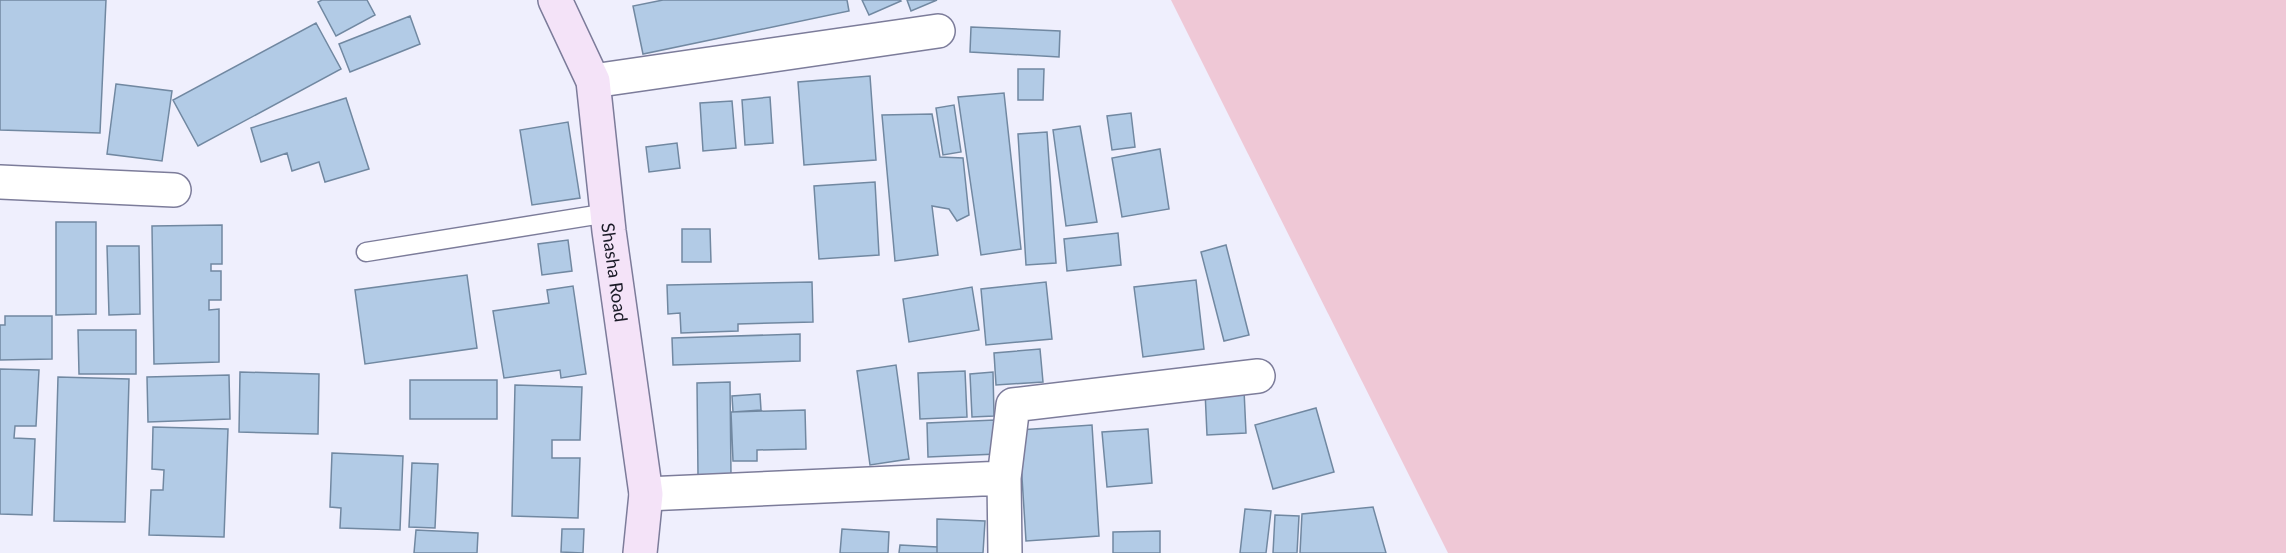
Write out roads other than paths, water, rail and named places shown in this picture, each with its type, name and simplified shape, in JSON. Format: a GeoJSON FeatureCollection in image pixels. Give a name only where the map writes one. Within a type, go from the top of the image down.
{"type":"FeatureCollection","features":[{"type":"Feature","properties":{"kind":"street","name":"Shasha Road"},"geometry":{"type":"LineString","coordinates":[[555,0],[593,81],[608,213],[646,494],[640,553]]}},
{"type":"Feature","properties":{"kind":"street"},"geometry":{"type":"LineString","coordinates":[[593,81],[938,31]]}},
{"type":"Feature","properties":{"kind":"street"},"geometry":{"type":"LineString","coordinates":[[0,182],[174,190]]}},
{"type":"Feature","properties":{"kind":"street"},"geometry":{"type":"LineString","coordinates":[[1005,553],[1004,478],[1013,405],[1258,376]]}},
{"type":"Feature","properties":{"kind":"street"},"geometry":{"type":"LineString","coordinates":[[646,494],[1004,478]]}},
{"type":"Feature","properties":{"kind":"lane"},"geometry":{"type":"LineString","coordinates":[[366,252],[608,213]]}}]}
